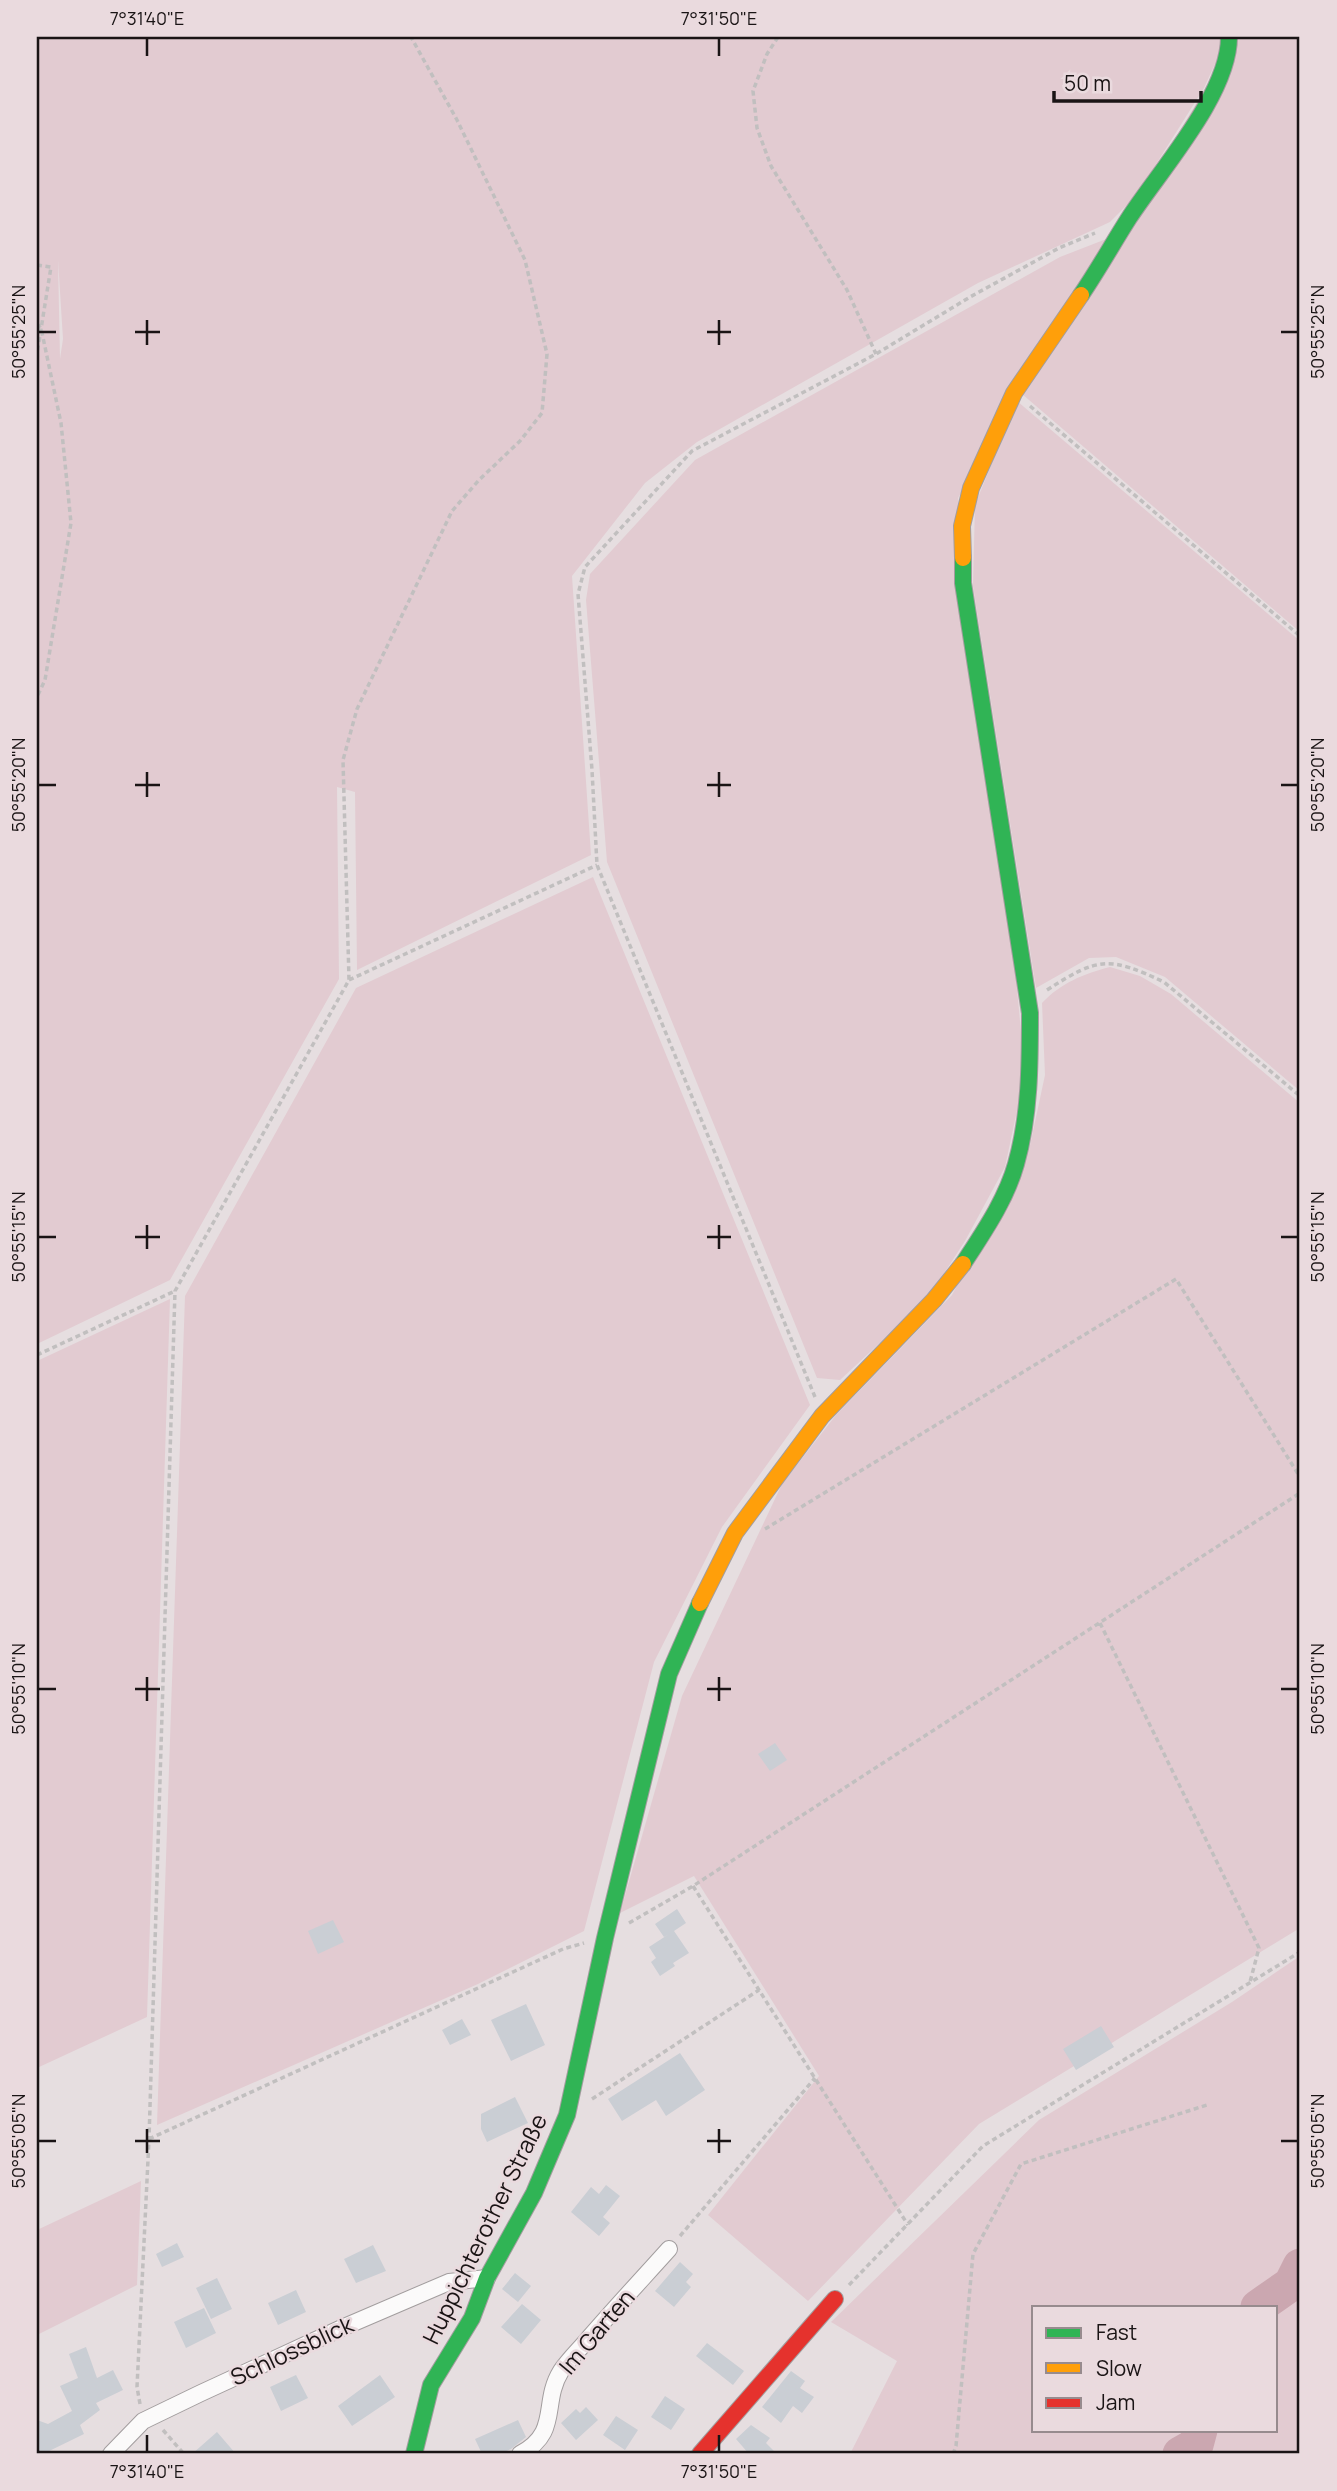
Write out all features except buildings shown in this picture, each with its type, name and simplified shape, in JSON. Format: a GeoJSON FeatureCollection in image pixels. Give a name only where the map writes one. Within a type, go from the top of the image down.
{"type":"FeatureCollection","features":[{"type":"Feature","properties":{"kind":"street","name":"Huppichterother Straße"},"geometry":{"type":"LineString","coordinates":[[414,2454],[423,2411],[432,2385],[472,2318],[487,2278],[534,2193],[567,2115],[605,1938],[669,1674],[700,1602],[735,1533],[822,1416],[934,1300],[960,1268],[1001,1200],[1016,1165],[1030,1075],[1030,1013],[963,583],[962,526],[971,488],[1014,393],[1213,96],[1228,54],[1229,37]]}},
{"type":"Feature","properties":{"kind":"street","name":"Im Garten"},"geometry":{"type":"LineString","coordinates":[[520,2454],[543,2435],[550,2414],[551,2391],[561,2371],[668,2249]]}},
{"type":"Feature","properties":{"kind":"street","name":"Schlossblick"},"geometry":{"type":"LineString","coordinates":[[111,2454],[143,2421],[344,2327],[449,2282],[487,2278]]}},
{"type":"Feature","properties":{"kind":"street"},"geometry":{"type":"LineString","coordinates":[[700,2454],[835,2299]]}},
{"type":"Feature","properties":{"kind":"path"},"geometry":{"type":"LineString","coordinates":[[184,2454],[165,2431],[143,2421],[137,2387],[149,2139],[176,1291],[349,980],[343,760],[357,709],[452,511],[479,480],[520,441],[542,413],[547,354],[525,260],[457,120],[411,37]]}},
{"type":"Feature","properties":{"kind":"path"},"geometry":{"type":"LineString","coordinates":[[778,37],[767,54],[753,91],[757,128],[771,166],[847,290],[876,354]]}},
{"type":"Feature","properties":{"kind":"path"},"geometry":{"type":"LineString","coordinates":[[822,1416],[597,865],[578,594],[585,567],[692,451],[876,354],[1059,248],[1129,218]]}},
{"type":"Feature","properties":{"kind":"path"},"geometry":{"type":"LineString","coordinates":[[37,265],[51,267],[37,354]]}},
{"type":"Feature","properties":{"kind":"path"},"geometry":{"type":"LineString","coordinates":[[37,324],[41,328],[61,423],[71,523],[45,680],[37,697]]}},
{"type":"Feature","properties":{"kind":"path"},"geometry":{"type":"LineString","coordinates":[[1014,393],[1300,636]]}},
{"type":"Feature","properties":{"kind":"path"},"geometry":{"type":"LineString","coordinates":[[349,980],[597,865]]}},
{"type":"Feature","properties":{"kind":"path"},"geometry":{"type":"LineString","coordinates":[[1030,1013],[1044,992],[1071,974],[1106,962],[1121,964],[1164,982],[1300,1096]]}},
{"type":"Feature","properties":{"kind":"path"},"geometry":{"type":"LineString","coordinates":[[759,1533],[1176,1279],[1300,1477]]}},
{"type":"Feature","properties":{"kind":"path"},"geometry":{"type":"LineString","coordinates":[[37,1355],[176,1291]]}},
{"type":"Feature","properties":{"kind":"path"},"geometry":{"type":"LineString","coordinates":[[149,2139],[563,1949],[605,1938],[693,1886],[1300,1493]]}},
{"type":"Feature","properties":{"kind":"path"},"geometry":{"type":"LineString","coordinates":[[1100,1623],[1259,1948],[1249,1983]]}},
{"type":"Feature","properties":{"kind":"path"},"geometry":{"type":"LineString","coordinates":[[693,1886],[908,2225]]}},
{"type":"Feature","properties":{"kind":"path"},"geometry":{"type":"LineString","coordinates":[[835,2299],[984,2146],[1300,1952]]}},
{"type":"Feature","properties":{"kind":"path"},"geometry":{"type":"LineString","coordinates":[[567,2115],[759,1990]]}},
{"type":"Feature","properties":{"kind":"path"},"geometry":{"type":"LineString","coordinates":[[668,2249],[815,2078]]}},
{"type":"Feature","properties":{"kind":"path"},"geometry":{"type":"LineString","coordinates":[[953,2454],[956,2446],[973,2254],[1021,2164],[1207,2105]]}},
{"type":"Feature","properties":{"kind":"shaded area"},"geometry":{"type":"Polygon","coordinates":[[[37,37],[1220,37],[1220,53],[1204,88],[1136,196],[1110,222],[978,283],[697,442],[645,483],[572,576],[591,855],[357,970],[355,792],[337,787],[339,979],[170,1280],[37,1344],[37,37]],[[58,260],[60,359],[63,339],[58,260]]]}},
{"type":"Feature","properties":{"kind":"shaded area"},"geometry":{"type":"Polygon","coordinates":[[[1236,37],[1300,37],[1300,632],[1022,394],[1236,37]]]}},
{"type":"Feature","properties":{"kind":"shaded area"},"geometry":{"type":"Polygon","coordinates":[[[1114,236],[958,498],[1012,937],[1025,1073],[1005,1167],[965,1241],[928,1298],[840,1380],[817,1378],[607,862],[586,600],[590,574],[695,460],[1060,257],[1114,236]]]}},
{"type":"Feature","properties":{"kind":"shaded area"},"geometry":{"type":"Polygon","coordinates":[[[1017,401],[1300,641],[1300,1091],[1165,977],[1116,957],[1089,958],[1036,988],[973,586],[975,505],[1017,401]]]}},
{"type":"Feature","properties":{"kind":"shaded area"},"geometry":{"type":"Polygon","coordinates":[[[593,877],[810,1405],[722,1527],[654,1662],[584,1931],[478,1984],[157,2125],[185,1296],[356,988],[593,877]]]}},
{"type":"Feature","properties":{"kind":"shaded area"},"geometry":{"type":"Polygon","coordinates":[[[1110,967],[1140,976],[1171,994],[1300,1103],[1300,1928],[979,2124],[808,2301],[708,2215],[819,2076],[694,1876],[620,1913],[682,1696],[782,1484],[836,1415],[952,1295],[1029,1150],[1045,1075],[1042,1003],[1073,980],[1110,967]]]}},
{"type":"Feature","properties":{"kind":"shaded area"},"geometry":{"type":"Polygon","coordinates":[[[170,1299],[147,2017],[37,2068],[37,1361],[170,1299]]]}},
{"type":"Feature","properties":{"kind":"shaded area"},"geometry":{"type":"Polygon","coordinates":[[[1300,1956],[1300,2454],[850,2454],[897,2361],[831,2322],[1039,2120],[1232,2002],[1300,1956]]]}},
{"type":"Feature","properties":{"kind":"shaded area"},"geometry":{"type":"Polygon","coordinates":[[[141,2181],[137,2285],[37,2335],[37,2230],[141,2181]]]}},
{"type":"Feature","properties":{"kind":"waterway"},"geometry":{"type":"LineString","coordinates":[[1259,2306],[1291,2284],[1300,2266]]}},
{"type":"Feature","properties":{"kind":"waterway"},"geometry":{"type":"LineString","coordinates":[[1180,2454],[1196,2445],[1199,2432]]}},
{"type":"Feature","properties":{"kind":"traffic: fast"},"geometry":{"type":"LineString","coordinates":[[1081,295],[1129,218],[1206,106],[1226,59],[1229,37]]}},
{"type":"Feature","properties":{"kind":"traffic: fast"},"geometry":{"type":"LineString","coordinates":[[963,558],[963,583],[1030,1013],[1027,1108],[1016,1164],[1000,1203],[963,1264]]}},
{"type":"Feature","properties":{"kind":"traffic: fast"},"geometry":{"type":"LineString","coordinates":[[414,2454],[431,2385],[472,2318],[487,2278],[534,2193],[567,2115],[605,1938],[669,1674],[700,1603]]}},
{"type":"Feature","properties":{"kind":"traffic: slow"},"geometry":{"type":"LineString","coordinates":[[963,558],[962,526],[971,488],[1014,393],[1081,295]]}},
{"type":"Feature","properties":{"kind":"traffic: slow"},"geometry":{"type":"LineString","coordinates":[[700,1603],[735,1533],[822,1416],[934,1300],[963,1264]]}},
{"type":"Feature","properties":{"kind":"traffic: jam"},"geometry":{"type":"LineString","coordinates":[[700,2454],[835,2299]]}}]}
